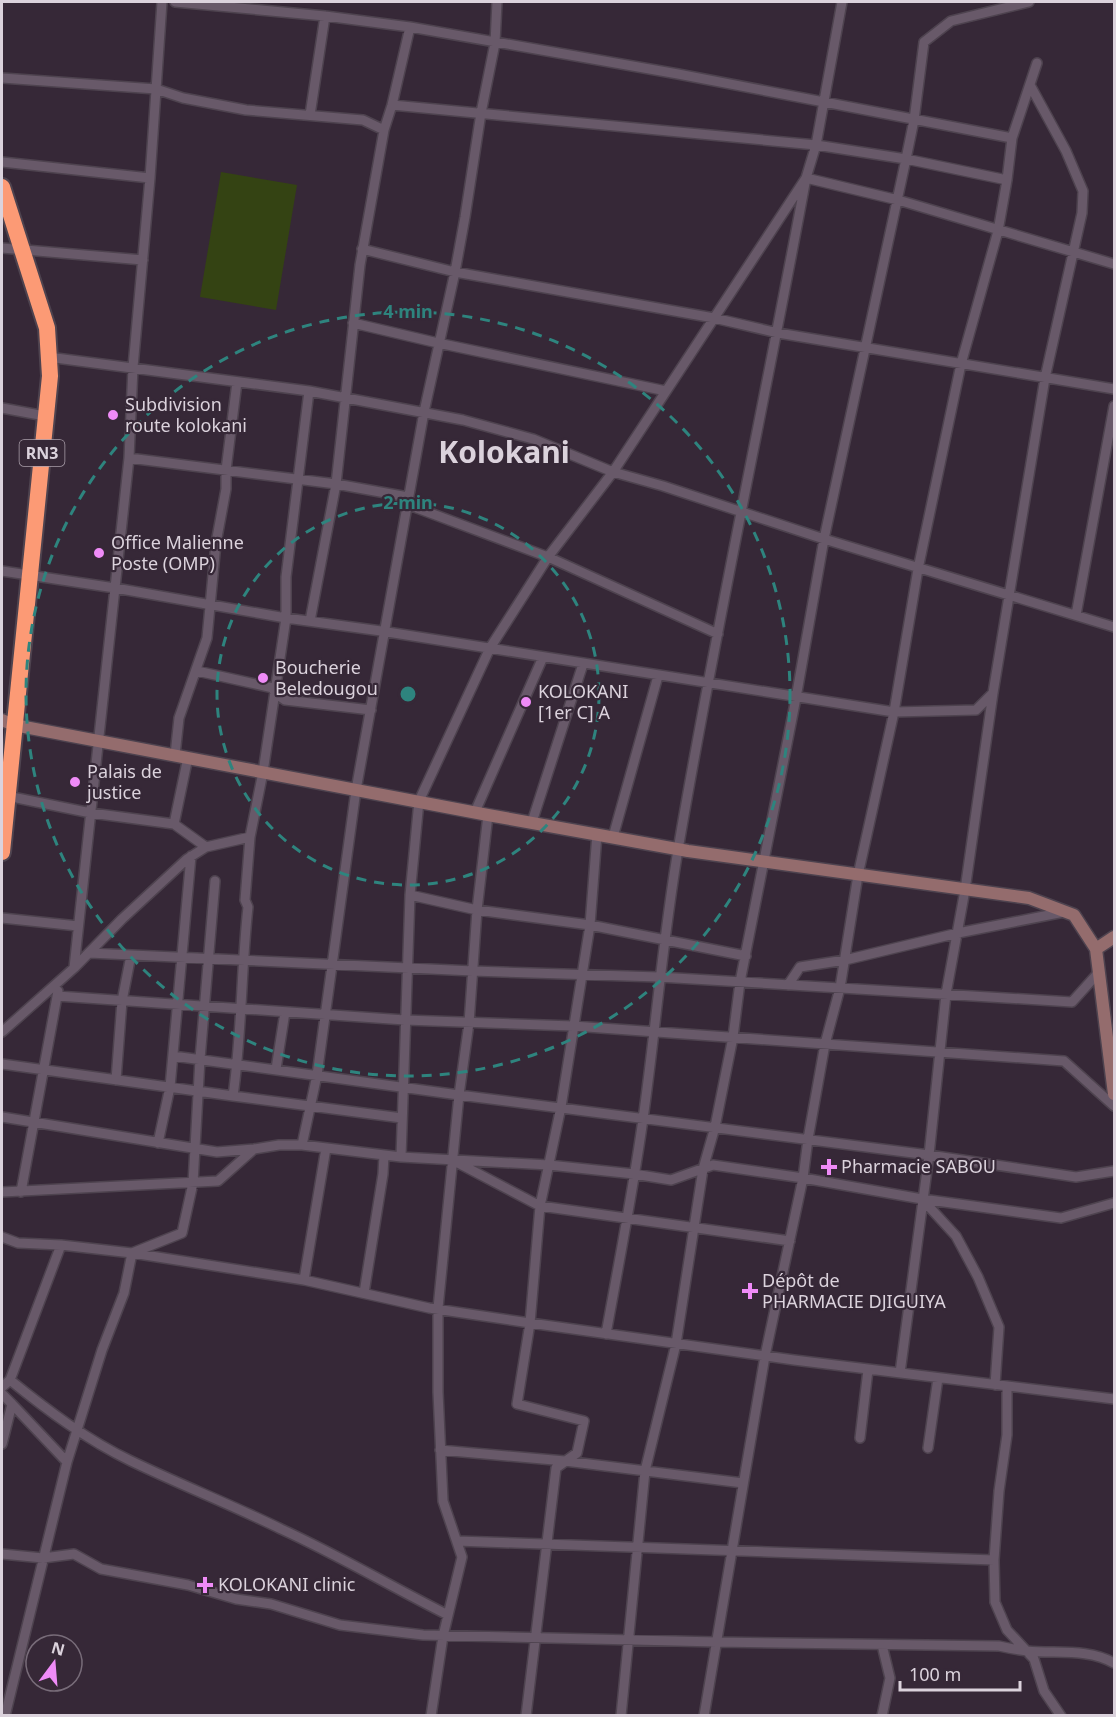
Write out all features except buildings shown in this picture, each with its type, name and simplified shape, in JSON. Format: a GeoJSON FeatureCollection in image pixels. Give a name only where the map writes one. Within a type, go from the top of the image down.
{"type":"FeatureCollection","features":[{"type":"Feature","properties":{"kind":"highway","name":"RN3"},"geometry":{"type":"LineString","coordinates":[[2,187],[47,328],[50,376],[30,575],[8,722],[7,796],[2,852]]}},
{"type":"Feature","properties":{"kind":"street"},"geometry":{"type":"LineString","coordinates":[[74,968],[129,458],[133,367],[150,178],[162,2]]}},
{"type":"Feature","properties":{"kind":"street"},"geometry":{"type":"LineString","coordinates":[[175,2],[255,5],[410,27],[678,74],[1012,138]]}},
{"type":"Feature","properties":{"kind":"street"},"geometry":{"type":"LineString","coordinates":[[302,1145],[316,1075],[356,789],[423,412],[455,272],[495,43],[497,2]]}},
{"type":"Feature","properties":{"kind":"street"},"geometry":{"type":"LineString","coordinates":[[606,1334],[643,1118],[664,941],[707,684],[778,333],[806,178],[816,145],[842,2]]}},
{"type":"Feature","properties":{"kind":"street"},"geometry":{"type":"LineString","coordinates":[[621,1716],[645,1471],[676,1344],[703,1169],[715,1127],[733,1038],[741,982],[824,539],[867,348],[914,120],[924,42],[951,21],[1029,2]]}},
{"type":"Feature","properties":{"kind":"street"},"geometry":{"type":"LineString","coordinates":[[310,115],[325,16]]}},
{"type":"Feature","properties":{"kind":"street"},"geometry":{"type":"LineString","coordinates":[[310,621],[336,484],[362,249],[384,130],[410,27]]}},
{"type":"Feature","properties":{"kind":"street"},"geometry":{"type":"LineString","coordinates":[[704,1716],[765,1356],[803,1178],[825,1044],[840,988],[858,875],[894,712],[918,569],[961,364],[998,231],[1008,180],[1012,138],[1037,63]]}},
{"type":"Feature","properties":{"kind":"street"},"geometry":{"type":"LineString","coordinates":[[2,78],[156,89],[183,98],[246,110],[363,120],[384,130]]}},
{"type":"Feature","properties":{"kind":"street"},"geometry":{"type":"LineString","coordinates":[[900,1373],[929,1155],[946,994],[965,890],[1008,596],[1045,378],[1082,213],[1083,191],[1066,151],[1030,85]]}},
{"type":"Feature","properties":{"kind":"street"},"geometry":{"type":"LineString","coordinates":[[392,105],[816,145],[906,159],[1008,180]]}},
{"type":"Feature","properties":{"kind":"street"},"geometry":{"type":"LineString","coordinates":[[2,162],[150,178]]}},
{"type":"Feature","properties":{"kind":"street"},"geometry":{"type":"LineString","coordinates":[[806,178],[897,200],[1114,264]]}},
{"type":"Feature","properties":{"kind":"street"},"geometry":{"type":"LineString","coordinates":[[401,1157],[410,895],[419,801],[490,648],[548,557],[612,472],[806,178]]}},
{"type":"Feature","properties":{"kind":"street"},"geometry":{"type":"LineString","coordinates":[[2,248],[143,260]]}},
{"type":"Feature","properties":{"kind":"street"},"geometry":{"type":"LineString","coordinates":[[362,249],[455,272],[714,318],[778,333],[1114,389]]}},
{"type":"Feature","properties":{"kind":"street"},"geometry":{"type":"LineString","coordinates":[[353,323],[666,391]]}},
{"type":"Feature","properties":{"kind":"street"},"geometry":{"type":"LineString","coordinates":[[48,357],[309,391],[423,412],[533,439],[612,472],[663,486],[918,569],[1114,627]]}},
{"type":"Feature","properties":{"kind":"street"},"geometry":{"type":"LineString","coordinates":[[175,755],[179,718],[207,638],[216,543],[226,489],[226,470],[237,382]]}},
{"type":"Feature","properties":{"kind":"street"},"geometry":{"type":"LineString","coordinates":[[233,1096],[238,1064],[250,837],[263,772],[286,618],[286,577],[309,391]]}},
{"type":"Feature","properties":{"kind":"street"},"geometry":{"type":"LineString","coordinates":[[1076,615],[1114,406]]}},
{"type":"Feature","properties":{"kind":"street"},"geometry":{"type":"LineString","coordinates":[[2,408],[45,416]]}},
{"type":"Feature","properties":{"kind":"street"},"geometry":{"type":"LineString","coordinates":[[129,458],[336,484],[407,501],[548,557],[718,634]]}},
{"type":"Feature","properties":{"kind":"street"},"geometry":{"type":"LineString","coordinates":[[2,571],[286,618],[894,712],[976,710],[993,693]]}},
{"type":"Feature","properties":{"kind":"street"},"geometry":{"type":"LineString","coordinates":[[430,1716],[443,1636],[462,1557],[443,1501],[438,1392],[438,1308],[459,1095],[469,1023],[482,813],[543,657]]}},
{"type":"Feature","properties":{"kind":"street"},"geometry":{"type":"LineString","coordinates":[[531,822],[583,664]]}},
{"type":"Feature","properties":{"kind":"street"},"geometry":{"type":"LineString","coordinates":[[197,671],[273,688],[275,693],[285,700],[370,710]]}},
{"type":"Feature","properties":{"kind":"street"},"geometry":{"type":"LineString","coordinates":[[613,837],[658,676]]}},
{"type":"Feature","properties":{"kind":"street"},"geometry":{"type":"LineString","coordinates":[[8,722],[678,849],[1029,898],[1074,915],[1096,950],[1114,1094]]}},
{"type":"Feature","properties":{"kind":"street"},"geometry":{"type":"LineString","coordinates":[[174,824],[188,757]]}},
{"type":"Feature","properties":{"kind":"street"},"geometry":{"type":"LineString","coordinates":[[7,796],[91,813],[174,824],[207,847]]}},
{"type":"Feature","properties":{"kind":"street"},"geometry":{"type":"LineString","coordinates":[[526,1716],[556,1468],[577,1453],[584,1421],[517,1404],[531,1323],[540,1206],[561,1107],[590,925],[597,834]]}},
{"type":"Feature","properties":{"kind":"street"},"geometry":{"type":"LineString","coordinates":[[2,1032],[74,968],[122,919],[191,856],[207,847],[250,837]]}},
{"type":"Feature","properties":{"kind":"street"},"geometry":{"type":"LineString","coordinates":[[158,1143],[170,1087],[191,856]]}},
{"type":"Feature","properties":{"kind":"street"},"geometry":{"type":"LineString","coordinates":[[132,1253],[182,1233],[193,1183],[200,1059],[215,880]]}},
{"type":"Feature","properties":{"kind":"street"},"geometry":{"type":"LineString","coordinates":[[410,895],[477,910],[590,925],[746,956]]}},
{"type":"Feature","properties":{"kind":"street"},"geometry":{"type":"LineString","coordinates":[[788,985],[800,967],[845,960],[958,933],[1066,912]]}},
{"type":"Feature","properties":{"kind":"street"},"geometry":{"type":"LineString","coordinates":[[2,918],[78,926]]}},
{"type":"Feature","properties":{"kind":"street"},"geometry":{"type":"LineString","coordinates":[[1096,950],[1114,937]]}},
{"type":"Feature","properties":{"kind":"street"},"geometry":{"type":"LineString","coordinates":[[88,952],[242,961],[659,977],[1072,1002],[1099,972]]}},
{"type":"Feature","properties":{"kind":"street"},"geometry":{"type":"LineString","coordinates":[[116,1080],[122,1001],[131,955]]}},
{"type":"Feature","properties":{"kind":"street"},"geometry":{"type":"LineString","coordinates":[[21,1192],[60,980]]}},
{"type":"Feature","properties":{"kind":"street"},"geometry":{"type":"LineString","coordinates":[[57,996],[405,1020],[573,1026],[1064,1061],[1114,1106]]}},
{"type":"Feature","properties":{"kind":"street"},"geometry":{"type":"LineString","coordinates":[[276,1070],[285,1012]]}},
{"type":"Feature","properties":{"kind":"street"},"geometry":{"type":"LineString","coordinates":[[172,1056],[929,1155],[1076,1177],[1114,1171]]}},
{"type":"Feature","properties":{"kind":"street"},"geometry":{"type":"LineString","coordinates":[[2,1064],[402,1118]]}},
{"type":"Feature","properties":{"kind":"street"},"geometry":{"type":"LineString","coordinates":[[2,1118],[217,1152],[279,1145],[302,1145],[401,1157],[549,1165],[671,1180],[713,1165],[922,1199],[1061,1218],[1114,1203]]}},
{"type":"Feature","properties":{"kind":"street"},"geometry":{"type":"LineString","coordinates":[[304,1280],[326,1148]]}},
{"type":"Feature","properties":{"kind":"street"},"geometry":{"type":"LineString","coordinates":[[2,1192],[218,1180],[254,1149]]}},
{"type":"Feature","properties":{"kind":"street"},"geometry":{"type":"LineString","coordinates":[[364,1293],[384,1155]]}},
{"type":"Feature","properties":{"kind":"street"},"geometry":{"type":"LineString","coordinates":[[453,1161],[540,1206],[790,1241]]}},
{"type":"Feature","properties":{"kind":"street"},"geometry":{"type":"LineString","coordinates":[[922,1199],[956,1236],[978,1277],[999,1327],[995,1385]]}},
{"type":"Feature","properties":{"kind":"street"},"geometry":{"type":"LineString","coordinates":[[2,1237],[18,1243],[132,1253],[304,1280],[429,1308],[606,1334],[868,1370],[1114,1399]]}},
{"type":"Feature","properties":{"kind":"street"},"geometry":{"type":"LineString","coordinates":[[2,1387],[10,1380],[61,1245]]}},
{"type":"Feature","properties":{"kind":"street"},"geometry":{"type":"LineString","coordinates":[[5,1716],[4,1698],[76,1428],[124,1293],[132,1253]]}},
{"type":"Feature","properties":{"kind":"street"},"geometry":{"type":"LineString","coordinates":[[860,1438],[868,1370]]}},
{"type":"Feature","properties":{"kind":"street"},"geometry":{"type":"LineString","coordinates":[[928,1448],[939,1378]]}},
{"type":"Feature","properties":{"kind":"street"},"geometry":{"type":"LineString","coordinates":[[10,1380],[51,1413],[129,1460],[329,1551],[448,1615]]}},
{"type":"Feature","properties":{"kind":"street"},"geometry":{"type":"LineString","coordinates":[[1007,1387],[1007,1435],[999,1491],[994,1560],[995,1602],[1007,1630],[1034,1659],[1044,1691],[1061,1716]]}},
{"type":"Feature","properties":{"kind":"street"},"geometry":{"type":"LineString","coordinates":[[2,1394],[67,1462]]}},
{"type":"Feature","properties":{"kind":"street"},"geometry":{"type":"LineString","coordinates":[[2,1444],[12,1404]]}},
{"type":"Feature","properties":{"kind":"street"},"geometry":{"type":"LineString","coordinates":[[440,1450],[565,1461],[743,1484]]}},
{"type":"Feature","properties":{"kind":"street"},"geometry":{"type":"LineString","coordinates":[[457,1541],[994,1560]]}},
{"type":"Feature","properties":{"kind":"street"},"geometry":{"type":"LineString","coordinates":[[2,1554],[43,1558],[74,1554],[101,1569],[188,1586],[236,1599],[271,1604],[340,1625],[443,1636],[999,1646],[1027,1651],[1070,1652],[1107,1659],[1114,1663]]}},
{"type":"Feature","properties":{"kind":"street"},"geometry":{"type":"LineString","coordinates":[[882,1645],[890,1678],[882,1716]]}},
{"type":"Feature","properties":{"kind":"green space"},"geometry":{"type":"Polygon","coordinates":[[[221,172],[297,185],[276,310],[200,297],[221,172]]]}},
{"type":"Feature","properties":{"kind":"place","name":"Subdivision route kolokani"},"geometry":{"type":"Point","coordinates":[113,415]}},
{"type":"Feature","properties":{"kind":"place","name":"Office Malienne Poste (OMP)"},"geometry":{"type":"Point","coordinates":[99,553]}},
{"type":"Feature","properties":{"kind":"place","name":"Boucherie Beledougou"},"geometry":{"type":"Point","coordinates":[263,678]}},
{"type":"Feature","properties":{"kind":"place","name":"KOLOKANI [1er C] A"},"geometry":{"type":"Point","coordinates":[526,702]}},
{"type":"Feature","properties":{"kind":"place","name":"Palais de justice"},"geometry":{"type":"Point","coordinates":[75,782]}},
{"type":"Feature","properties":{"kind":"place","name":"Pharmacie SABOU"},"geometry":{"type":"Point","coordinates":[829,1167]}},
{"type":"Feature","properties":{"kind":"place","name":"Dépôt de PHARMACIE DJIGUIYA"},"geometry":{"type":"Point","coordinates":[750,1291]}},
{"type":"Feature","properties":{"kind":"place","name":"KOLOKANI clinic"},"geometry":{"type":"Point","coordinates":[205,1585]}},
{"type":"Feature","properties":{"kind":"district","name":"Kolokani"},"geometry":{"type":"Point","coordinates":[504,453]}}]}
